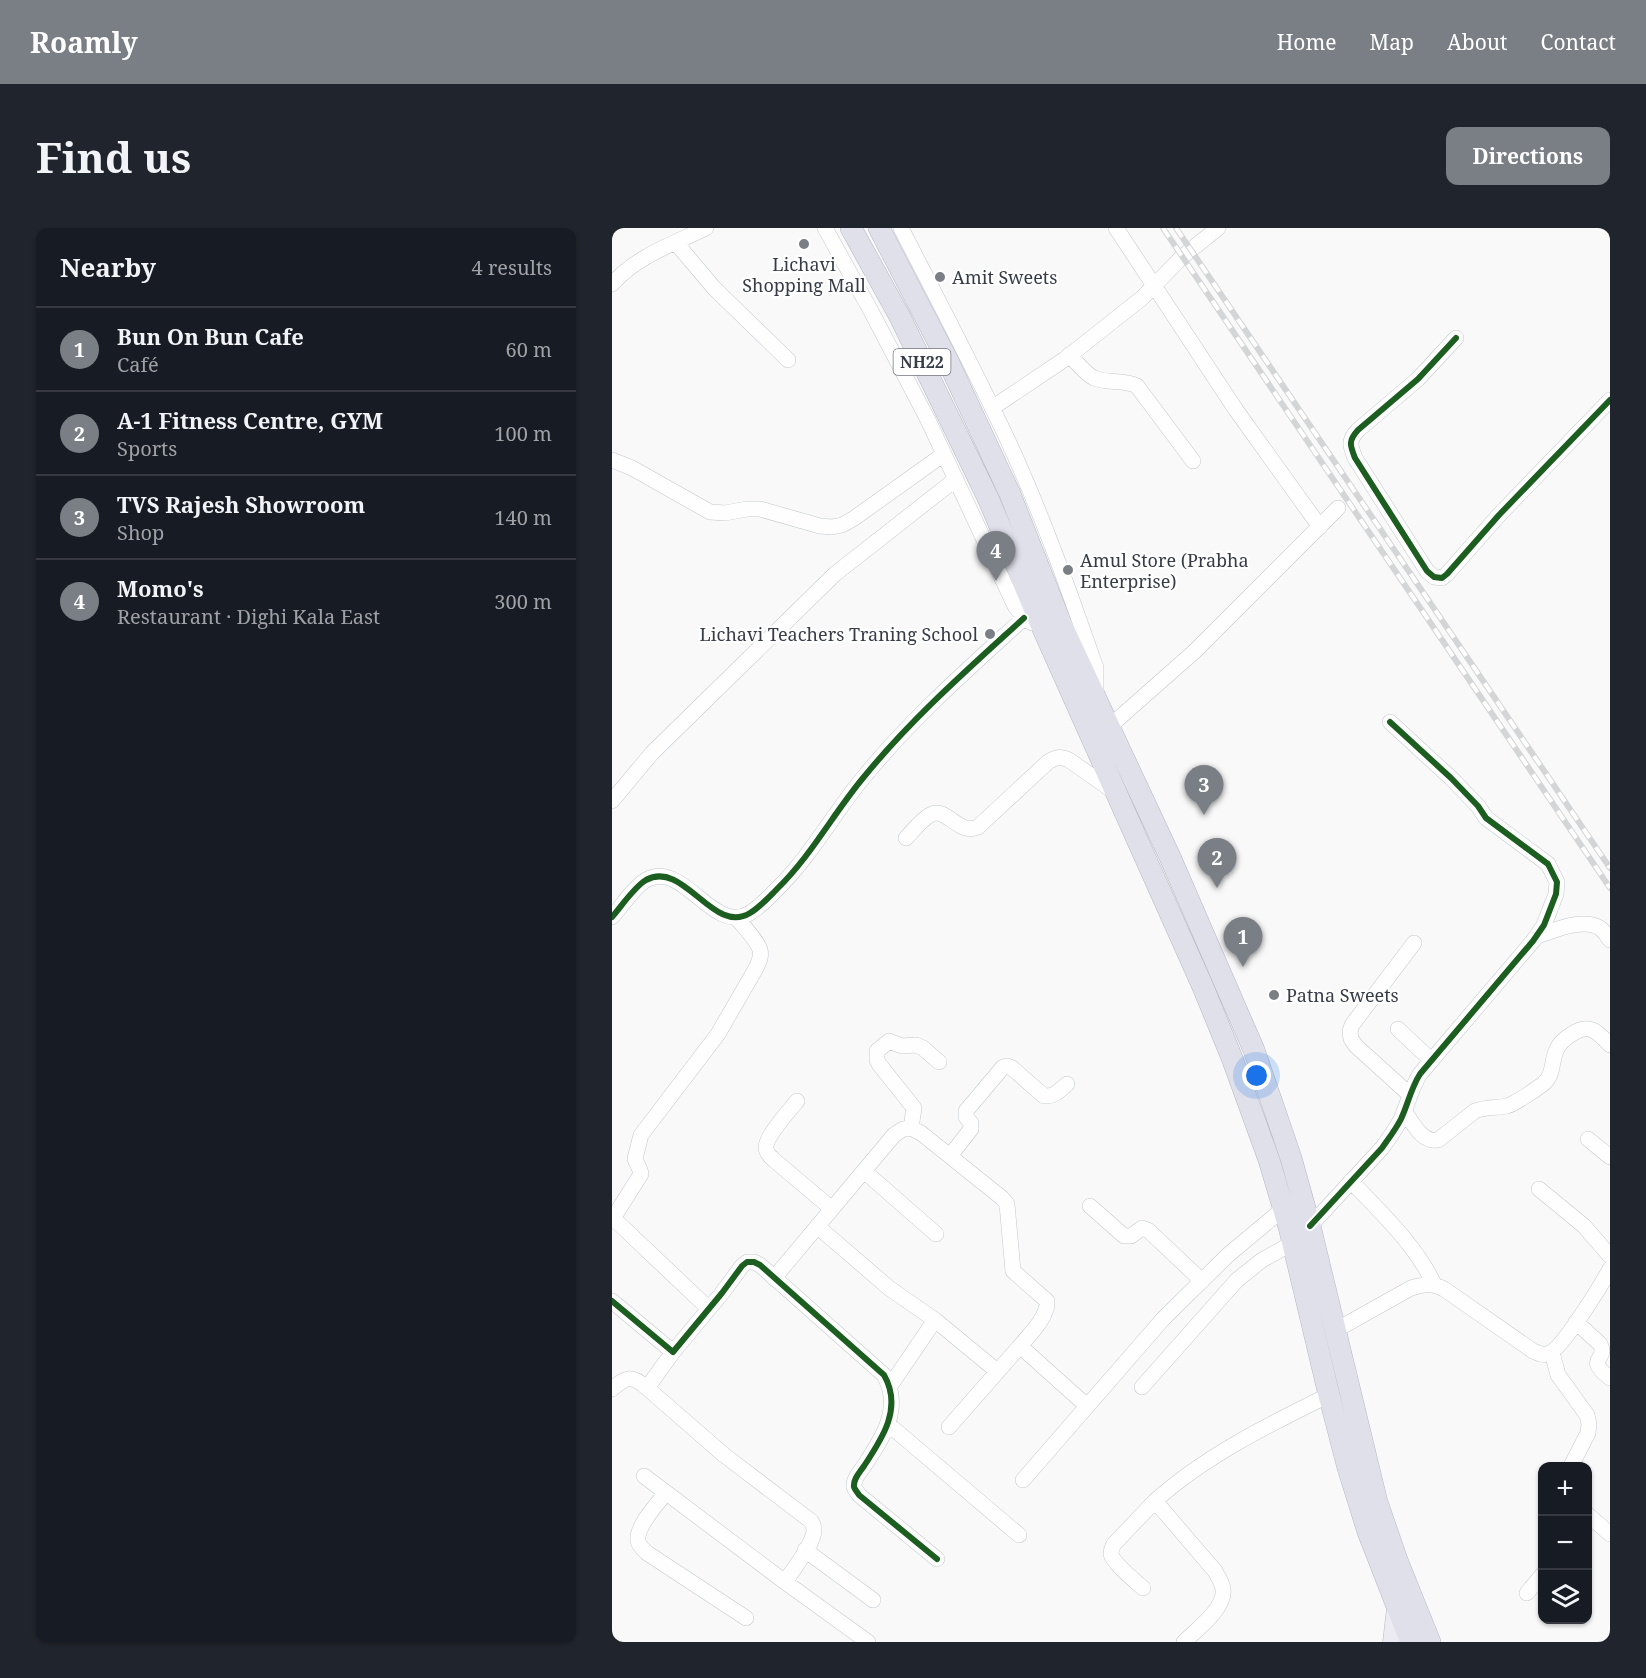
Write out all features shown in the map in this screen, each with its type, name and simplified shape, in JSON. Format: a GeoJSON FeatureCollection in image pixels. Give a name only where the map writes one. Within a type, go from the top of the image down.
{"type":"FeatureCollection","features":[{"type":"Feature","properties":{"kind":"highway","name":"NH22"},"geometry":{"type":"LineString","coordinates":[[851,228],[900,317],[988,498],[1043,628],[1208,997],[1269,1160],[1293,1243],[1348,1468],[1368,1532],[1411,1642]]}},
{"type":"Feature","properties":{"kind":"highway","name":"NH22"},"geometry":{"type":"LineString","coordinates":[[879,228],[947,359],[1010,494],[1062,626],[1170,857],[1254,1050],[1291,1158],[1310,1226],[1377,1502],[1401,1571],[1430,1642]]}},
{"type":"Feature","properties":{"kind":"main road"},"geometry":{"type":"LineString","coordinates":[[1393,1642],[1397,1608]]}},
{"type":"Feature","properties":{"kind":"street"},"geometry":{"type":"LineString","coordinates":[[612,284],[632,265],[706,228]]}},
{"type":"Feature","properties":{"kind":"street"},"geometry":{"type":"LineString","coordinates":[[825,228],[928,420],[1015,606],[1024,618],[1043,628]]}},
{"type":"Feature","properties":{"kind":"street"},"geometry":{"type":"LineString","coordinates":[[902,228],[992,408],[1037,509],[1096,668],[1097,701]]}},
{"type":"Feature","properties":{"kind":"street"},"geometry":{"type":"LineString","coordinates":[[1116,228],[1236,410],[1320,527]]}},
{"type":"Feature","properties":{"kind":"street"},"geometry":{"type":"LineString","coordinates":[[992,408],[1069,356],[1142,298],[1182,257],[1218,228]]}},
{"type":"Feature","properties":{"kind":"street"},"geometry":{"type":"LineString","coordinates":[[676,243],[714,288],[788,360]]}},
{"type":"Feature","properties":{"kind":"street"},"geometry":{"type":"LineString","coordinates":[[1456,338],[1418,379],[1358,430],[1350,446],[1355,458],[1427,571],[1434,577],[1442,578],[1447,574],[1499,515],[1610,400]]}},
{"type":"Feature","properties":{"kind":"street"},"geometry":{"type":"LineString","coordinates":[[1069,356],[1096,379],[1122,381],[1137,386],[1193,461]]}},
{"type":"Feature","properties":{"kind":"street"},"geometry":{"type":"LineString","coordinates":[[612,460],[632,468],[710,512],[725,513],[760,509],[820,526],[832,527],[853,519],[944,454]]}},
{"type":"Feature","properties":{"kind":"street"},"geometry":{"type":"LineString","coordinates":[[612,801],[652,753],[834,574],[956,479]]}},
{"type":"Feature","properties":{"kind":"street"},"geometry":{"type":"LineString","coordinates":[[1108,727],[1195,651],[1338,508]]}},
{"type":"Feature","properties":{"kind":"street"},"geometry":{"type":"LineString","coordinates":[[612,917],[644,881],[656,876],[668,877],[680,883],[725,915],[736,917],[747,915],[761,906],[799,867],[861,780],[892,744],[927,708],[1024,618]]}},
{"type":"Feature","properties":{"kind":"street"},"geometry":{"type":"LineString","coordinates":[[1310,1226],[1387,1141],[1402,1118],[1420,1074],[1537,936],[1544,925],[1556,894],[1557,882],[1548,864],[1486,818],[1478,806],[1451,778],[1390,722]]}},
{"type":"Feature","properties":{"kind":"street"},"geometry":{"type":"LineString","coordinates":[[906,838],[930,815],[937,813],[945,815],[966,829],[978,827],[1054,758],[1062,757],[1069,760],[1116,793]]}},
{"type":"Feature","properties":{"kind":"street"},"geometry":{"type":"LineString","coordinates":[[708,1308],[613,1219],[641,1174],[635,1159],[641,1135],[718,1034],[756,970],[761,951],[736,917]]}},
{"type":"Feature","properties":{"kind":"street"},"geometry":{"type":"LineString","coordinates":[[1537,936],[1583,924],[1598,927],[1610,940]]}},
{"type":"Feature","properties":{"kind":"street"},"geometry":{"type":"LineString","coordinates":[[1410,1095],[1356,1046],[1351,1039],[1350,1031],[1360,1014],[1414,943]]}},
{"type":"Feature","properties":{"kind":"street"},"geometry":{"type":"LineString","coordinates":[[1404,1111],[1425,1138],[1431,1141],[1438,1140],[1475,1111],[1509,1106],[1542,1085],[1553,1070],[1558,1046],[1578,1029],[1586,1027],[1593,1030],[1610,1046]]}},
{"type":"Feature","properties":{"kind":"street"},"geometry":{"type":"LineString","coordinates":[[1398,1029],[1431,1060]]}},
{"type":"Feature","properties":{"kind":"street"},"geometry":{"type":"LineString","coordinates":[[911,1128],[914,1108],[879,1064],[878,1051],[889,1041],[902,1046],[919,1046],[927,1050],[939,1062]]}},
{"type":"Feature","properties":{"kind":"street"},"geometry":{"type":"LineString","coordinates":[[950,1156],[971,1129],[966,1111],[1002,1067],[1012,1068],[1044,1096],[1054,1095],[1067,1084]]}},
{"type":"Feature","properties":{"kind":"street"},"geometry":{"type":"LineString","coordinates":[[797,1101],[767,1140],[766,1148],[774,1160],[832,1209]]}},
{"type":"Feature","properties":{"kind":"street"},"geometry":{"type":"LineString","coordinates":[[774,1278],[894,1135],[903,1129],[911,1128],[921,1133],[1002,1198],[1007,1204],[1013,1271],[1047,1301],[1047,1306],[1045,1314],[1020,1346],[949,1427]]}},
{"type":"Feature","properties":{"kind":"street"},"geometry":{"type":"LineString","coordinates":[[1588,1139],[1610,1157]]}},
{"type":"Feature","properties":{"kind":"street"},"geometry":{"type":"LineString","coordinates":[[864,1171],[936,1234]]}},
{"type":"Feature","properties":{"kind":"street"},"geometry":{"type":"LineString","coordinates":[[1351,1182],[1416,1251],[1434,1284]]}},
{"type":"Feature","properties":{"kind":"street"},"geometry":{"type":"LineString","coordinates":[[1539,1189],[1584,1226],[1610,1256]]}},
{"type":"Feature","properties":{"kind":"street"},"geometry":{"type":"LineString","coordinates":[[1090,1206],[1124,1236],[1131,1236],[1142,1228],[1148,1230],[1202,1281]]}},
{"type":"Feature","properties":{"kind":"street"},"geometry":{"type":"LineString","coordinates":[[1023,1480],[1163,1319],[1228,1255],[1283,1209]]}},
{"type":"Feature","properties":{"kind":"street"},"geometry":{"type":"LineString","coordinates":[[818,1226],[889,1288],[935,1320],[997,1371]]}},
{"type":"Feature","properties":{"kind":"street"},"geometry":{"type":"LineString","coordinates":[[1142,1387],[1237,1280],[1262,1260],[1293,1243]]}},
{"type":"Feature","properties":{"kind":"street"},"geometry":{"type":"LineString","coordinates":[[647,1388],[742,1266],[747,1262],[754,1262],[884,1376],[890,1386],[891,1403],[888,1424],[882,1440],[856,1477],[854,1487],[859,1495],[937,1559]]}},
{"type":"Feature","properties":{"kind":"street"},"geometry":{"type":"LineString","coordinates":[[1336,1330],[1411,1288],[1434,1284],[1541,1355],[1552,1352],[1563,1342],[1610,1269]]}},
{"type":"Feature","properties":{"kind":"street"},"geometry":{"type":"LineString","coordinates":[[612,1302],[673,1352]]}},
{"type":"Feature","properties":{"kind":"street"},"geometry":{"type":"LineString","coordinates":[[890,1386],[935,1320]]}},
{"type":"Feature","properties":{"kind":"street"},"geometry":{"type":"LineString","coordinates":[[1576,1322],[1603,1348],[1597,1365],[1610,1378]]}},
{"type":"Feature","properties":{"kind":"street"},"geometry":{"type":"LineString","coordinates":[[1020,1346],[1086,1406]]}},
{"type":"Feature","properties":{"kind":"street"},"geometry":{"type":"LineString","coordinates":[[1552,1352],[1558,1375],[1587,1415],[1589,1424],[1588,1433],[1574,1462]]}},
{"type":"Feature","properties":{"kind":"street"},"geometry":{"type":"LineString","coordinates":[[612,1389],[626,1378],[638,1381],[724,1455],[811,1521],[814,1532],[785,1582]]}},
{"type":"Feature","properties":{"kind":"street"},"geometry":{"type":"LineString","coordinates":[[1143,1588],[1116,1563],[1111,1556],[1111,1550],[1155,1501],[1202,1464],[1278,1420],[1329,1395]]}},
{"type":"Feature","properties":{"kind":"street"},"geometry":{"type":"LineString","coordinates":[[888,1424],[1019,1535]]}},
{"type":"Feature","properties":{"kind":"street"},"geometry":{"type":"LineString","coordinates":[[644,1476],[868,1642]]}},
{"type":"Feature","properties":{"kind":"street"},"geometry":{"type":"LineString","coordinates":[[666,1493],[638,1533],[640,1546],[647,1553],[746,1618]]}},
{"type":"Feature","properties":{"kind":"street"},"geometry":{"type":"LineString","coordinates":[[1155,1501],[1215,1572],[1224,1591],[1215,1611],[1184,1642]]}},
{"type":"Feature","properties":{"kind":"street"},"geometry":{"type":"LineString","coordinates":[[1592,1522],[1610,1534]]}},
{"type":"Feature","properties":{"kind":"street"},"geometry":{"type":"LineString","coordinates":[[805,1550],[873,1600]]}},
{"type":"Feature","properties":{"kind":"street"},"geometry":{"type":"LineString","coordinates":[[1527,1593],[1538,1580]]}},
{"type":"Feature","properties":{"kind":"railway"},"geometry":{"type":"LineString","coordinates":[[1163,228],[1610,888]]}},
{"type":"Feature","properties":{"kind":"railway"},"geometry":{"type":"LineString","coordinates":[[1176,228],[1610,868]]}},
{"type":"Feature","properties":{"kind":"cycle path"},"geometry":{"type":"LineString","coordinates":[[1456,338],[1418,379],[1358,430],[1351,443],[1355,458],[1427,571],[1434,577],[1442,578],[1447,574],[1499,515],[1610,400]]}},
{"type":"Feature","properties":{"kind":"cycle path"},"geometry":{"type":"LineString","coordinates":[[612,917],[641,883],[660,876],[686,887],[723,915],[736,917],[754,911],[801,863],[881,756],[941,695],[1024,618]]}},
{"type":"Feature","properties":{"kind":"cycle path"},"geometry":{"type":"LineString","coordinates":[[1310,1226],[1382,1148],[1401,1119],[1420,1074],[1533,941],[1544,925],[1556,894],[1557,882],[1548,864],[1486,818],[1478,806],[1451,778],[1390,722]]}},
{"type":"Feature","properties":{"kind":"cycle path"},"geometry":{"type":"LineString","coordinates":[[612,1301],[673,1352],[742,1266],[747,1262],[760,1265],[884,1375],[891,1399],[888,1423],[856,1478],[854,1487],[859,1495],[937,1559]]}},
{"type":"Feature","properties":{"kind":"place","name":"Lichavi Shopping Mall"},"geometry":{"type":"Point","coordinates":[804,244]}},
{"type":"Feature","properties":{"kind":"place","name":"Amit Sweets"},"geometry":{"type":"Point","coordinates":[940,277]}},
{"type":"Feature","properties":{"kind":"place","name":"Amul Store (Prabha Enterprise)"},"geometry":{"type":"Point","coordinates":[1068,570]}},
{"type":"Feature","properties":{"kind":"place","name":"Momo's"},"geometry":{"type":"Point","coordinates":[996,581]}},
{"type":"Feature","properties":{"kind":"place","name":"Lichavi Teachers Traning School"},"geometry":{"type":"Point","coordinates":[990,634]}},
{"type":"Feature","properties":{"kind":"place","name":"TVS Rajesh Showroom"},"geometry":{"type":"Point","coordinates":[1204,815]}},
{"type":"Feature","properties":{"kind":"place","name":"A-1 Fitness Centre, GYM"},"geometry":{"type":"Point","coordinates":[1217,888]}},
{"type":"Feature","properties":{"kind":"place","name":"Bun On Bun Cafe"},"geometry":{"type":"Point","coordinates":[1243,967]}},
{"type":"Feature","properties":{"kind":"place","name":"Patna Sweets"},"geometry":{"type":"Point","coordinates":[1274,995]}}]}
